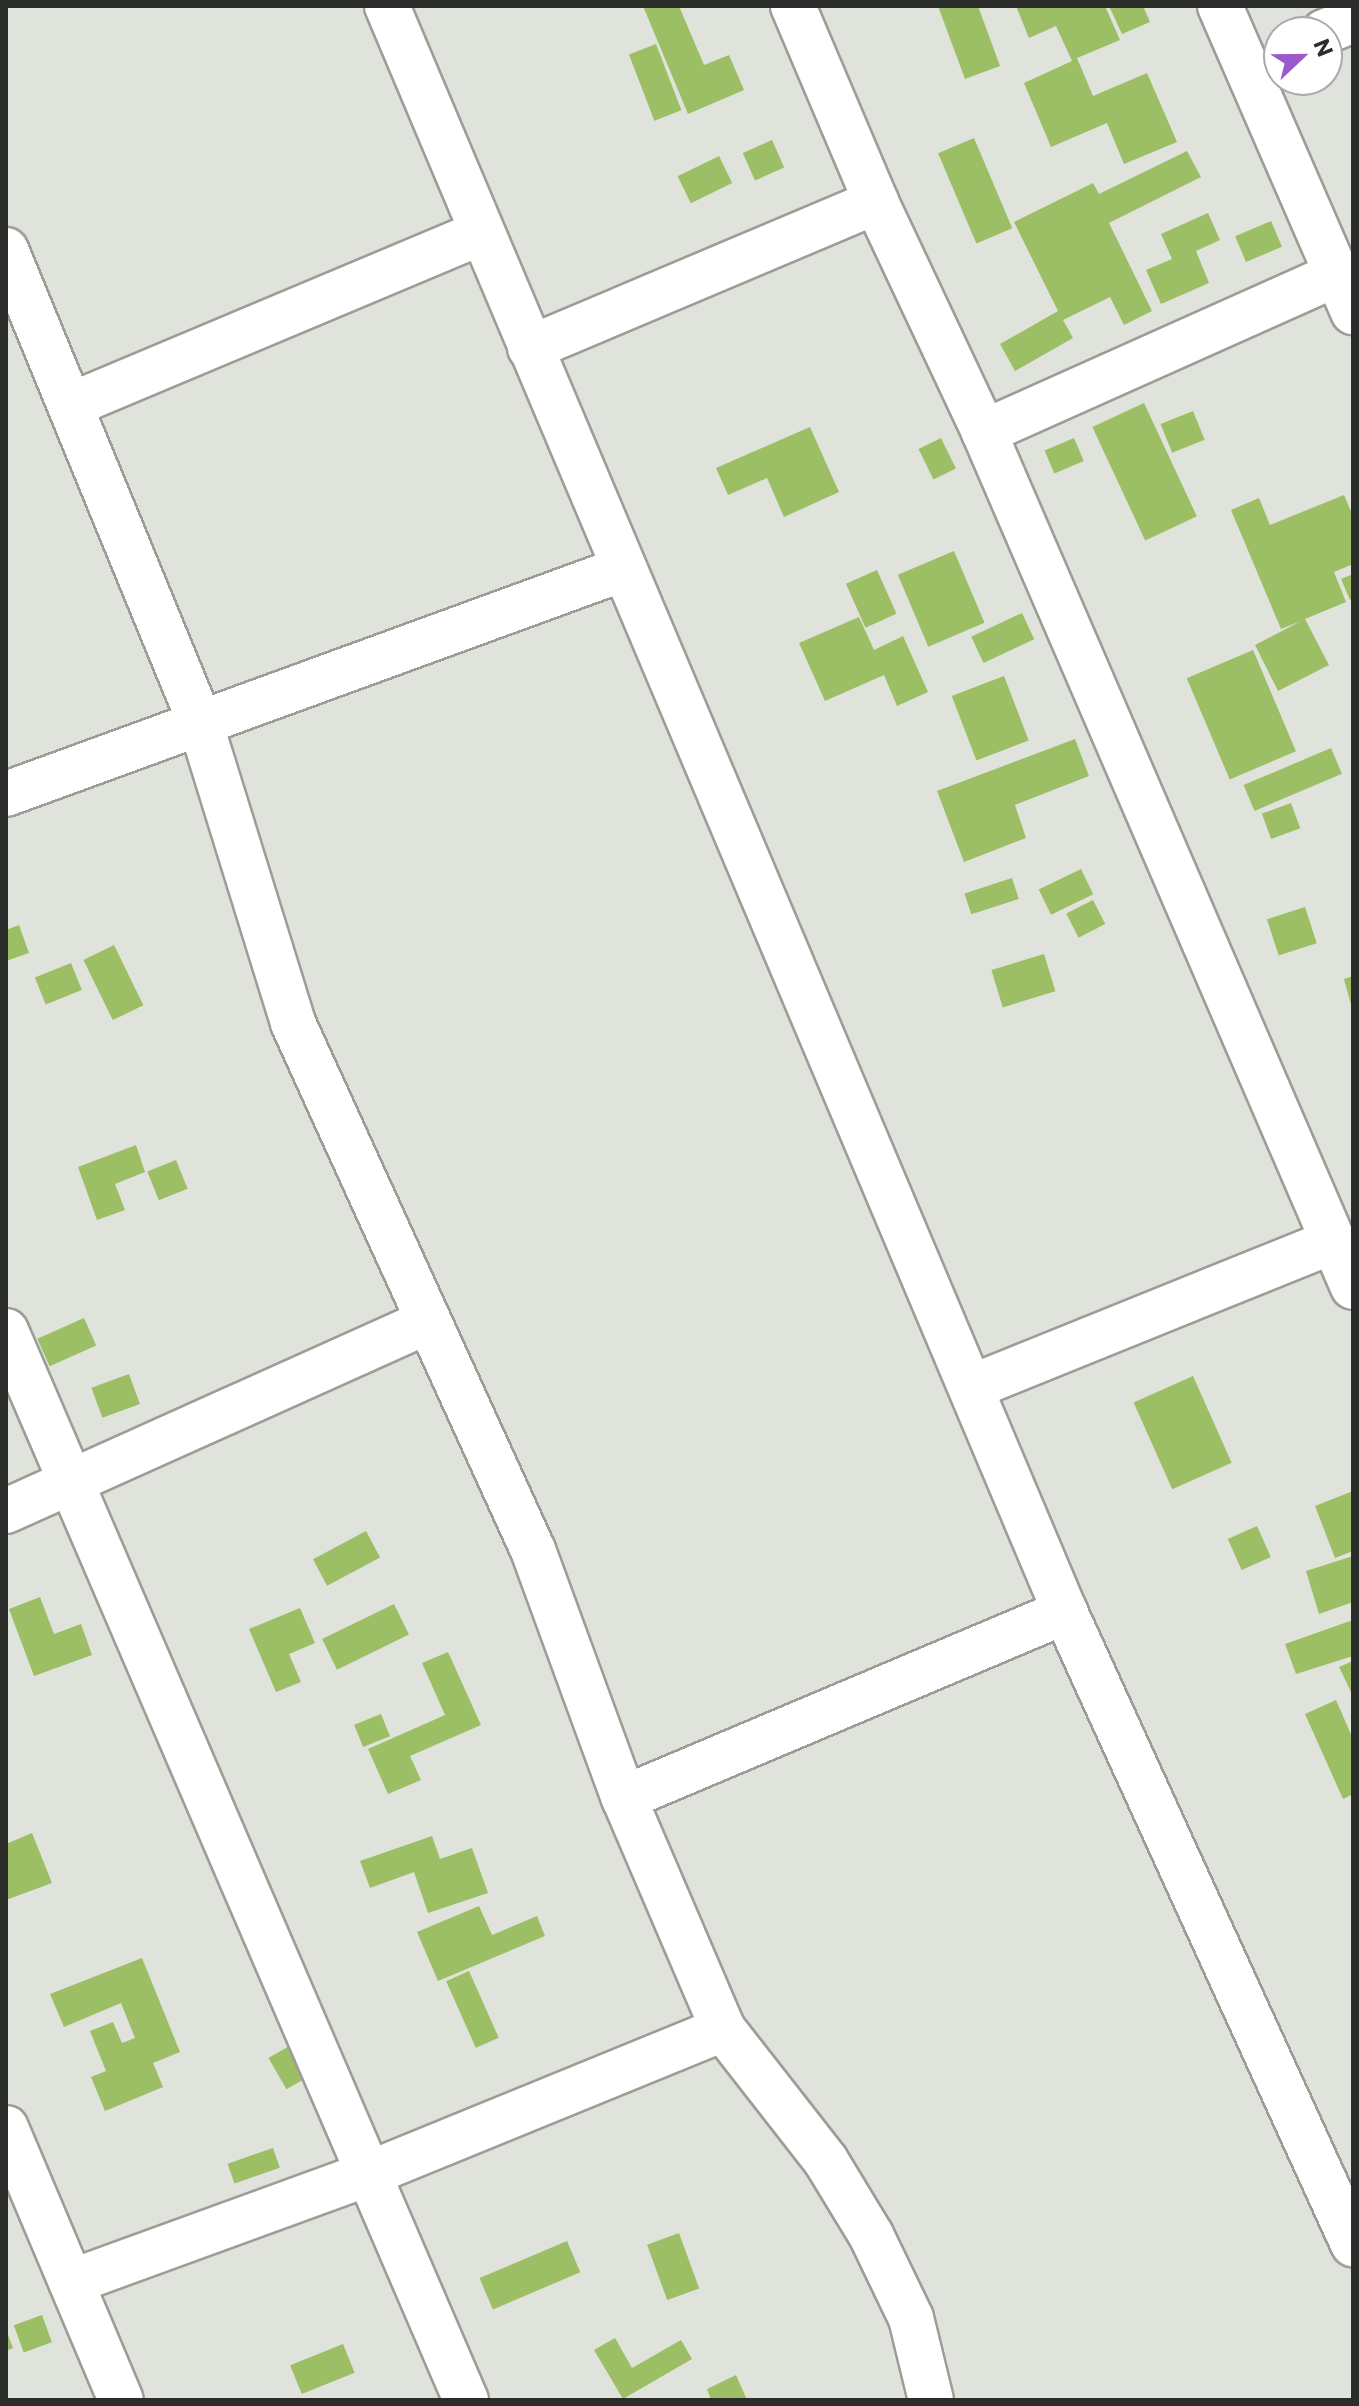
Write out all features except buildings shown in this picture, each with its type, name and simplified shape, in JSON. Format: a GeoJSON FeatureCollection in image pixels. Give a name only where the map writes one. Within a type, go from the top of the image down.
{"type":"FeatureCollection","features":[{"type":"Feature","properties":{"kind":"street"},"geometry":{"type":"LineString","coordinates":[[387,6],[480,233],[1065,1612],[1353,2244]]}},
{"type":"Feature","properties":{"kind":"street"},"geometry":{"type":"LineString","coordinates":[[793,6],[876,202],[984,432],[1353,1287]]}},
{"type":"Feature","properties":{"kind":"street"},"geometry":{"type":"LineString","coordinates":[[984,432],[1345,293],[1262,58],[1220,6]]}},
{"type":"Feature","properties":{"kind":"street"},"geometry":{"type":"LineString","coordinates":[[530,348],[876,202]]}},
{"type":"Feature","properties":{"kind":"street"},"geometry":{"type":"LineString","coordinates":[[71,405],[480,233]]}},
{"type":"Feature","properties":{"kind":"street"},"geometry":{"type":"LineString","coordinates":[[6,250],[200,722],[293,1023],[426,1322],[533,1550],[624,1798],[723,2029],[826,2161],[871,2235],[911,2318],[931,2400]]}},
{"type":"Feature","properties":{"kind":"street"},"geometry":{"type":"LineString","coordinates":[[6,794],[623,569]]}},
{"type":"Feature","properties":{"kind":"street"},"geometry":{"type":"LineString","coordinates":[[972,1387],[1333,1241]]}},
{"type":"Feature","properties":{"kind":"street"},"geometry":{"type":"LineString","coordinates":[[6,1511],[426,1322]]}},
{"type":"Feature","properties":{"kind":"street"},"geometry":{"type":"LineString","coordinates":[[6,1331],[466,2400]]}},
{"type":"Feature","properties":{"kind":"street"},"geometry":{"type":"LineString","coordinates":[[624,1798],[1065,1612]]}},
{"type":"Feature","properties":{"kind":"street"},"geometry":{"type":"LineString","coordinates":[[71,2282],[368,2174],[723,2029]]}},
{"type":"Feature","properties":{"kind":"street"},"geometry":{"type":"LineString","coordinates":[[6,2128],[121,2400]]}}]}
